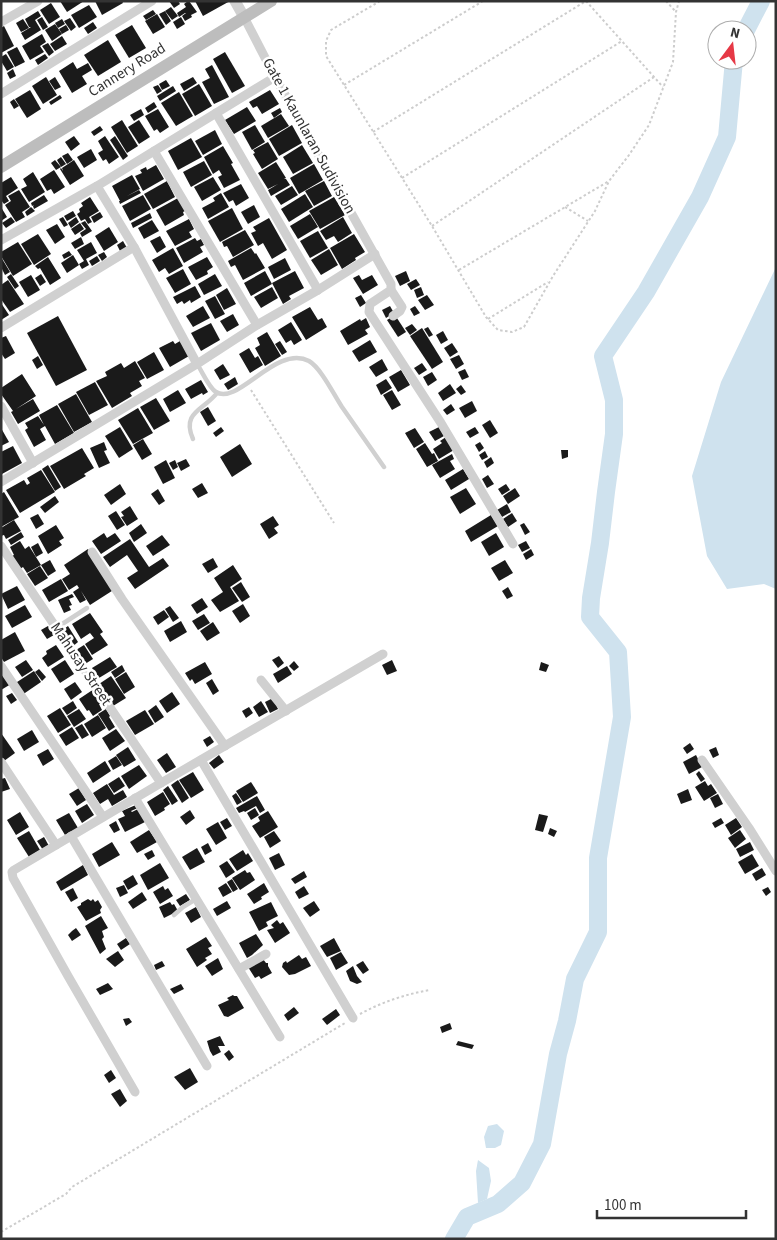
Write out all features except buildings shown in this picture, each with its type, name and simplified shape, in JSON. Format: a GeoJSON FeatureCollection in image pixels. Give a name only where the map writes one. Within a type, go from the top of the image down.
{"type":"FeatureCollection","features":[{"type":"Feature","properties":{"kind":"main road","name":"Cannery Road"},"geometry":{"type":"LineString","coordinates":[[1,167],[271,1]]}},
{"type":"Feature","properties":{"kind":"street"},"geometry":{"type":"LineString","coordinates":[[1,22],[38,1]]}},
{"type":"Feature","properties":{"kind":"street"},"geometry":{"type":"LineString","coordinates":[[2,94],[141,4],[152,1]]}},
{"type":"Feature","properties":{"kind":"street"},"geometry":{"type":"LineString","coordinates":[[235,1],[244,17]]}},
{"type":"Feature","properties":{"kind":"street","name":"Gate 1 Kaunlaran Sudivision"},"geometry":{"type":"LineString","coordinates":[[244,17],[275,77],[376,254],[391,284],[391,290],[402,307],[394,316]]}},
{"type":"Feature","properties":{"kind":"street"},"geometry":{"type":"LineString","coordinates":[[1,240],[97,186],[275,77]]}},
{"type":"Feature","properties":{"kind":"street"},"geometry":{"type":"LineString","coordinates":[[216,113],[318,290]]}},
{"type":"Feature","properties":{"kind":"street"},"geometry":{"type":"LineString","coordinates":[[154,150],[257,325]]}},
{"type":"Feature","properties":{"kind":"street"},"geometry":{"type":"LineString","coordinates":[[97,186],[134,247],[197,364]]}},
{"type":"Feature","properties":{"kind":"street"},"geometry":{"type":"LineString","coordinates":[[1,328],[134,247]]}},
{"type":"Feature","properties":{"kind":"street"},"geometry":{"type":"LineString","coordinates":[[1,482],[376,254]]}},
{"type":"Feature","properties":{"kind":"street"},"geometry":{"type":"LineString","coordinates":[[391,290],[372,302],[369,312],[441,423],[513,544]]}},
{"type":"Feature","properties":{"kind":"street"},"geometry":{"type":"LineString","coordinates":[[1,406],[33,463]]}},
{"type":"Feature","properties":{"kind":"street","name":"Mahusay Street"},"geometry":{"type":"LineString","coordinates":[[1,546],[160,783]]}},
{"type":"Feature","properties":{"kind":"street"},"geometry":{"type":"LineString","coordinates":[[92,552],[122,599],[225,746]]}},
{"type":"Feature","properties":{"kind":"street"},"geometry":{"type":"LineString","coordinates":[[135,1092],[12,875],[14,870],[383,654]]}},
{"type":"Feature","properties":{"kind":"street"},"geometry":{"type":"LineString","coordinates":[[1,666],[103,817]]}},
{"type":"Feature","properties":{"kind":"street"},"geometry":{"type":"LineString","coordinates":[[262,680],[286,710]]}},
{"type":"Feature","properties":{"kind":"street"},"geometry":{"type":"LineString","coordinates":[[201,760],[353,1018]]}},
{"type":"Feature","properties":{"kind":"street"},"geometry":{"type":"LineString","coordinates":[[702,760],[776,871]]}},
{"type":"Feature","properties":{"kind":"street"},"geometry":{"type":"LineString","coordinates":[[1,762],[56,845]]}},
{"type":"Feature","properties":{"kind":"street"},"geometry":{"type":"LineString","coordinates":[[135,798],[280,1037]]}},
{"type":"Feature","properties":{"kind":"street"},"geometry":{"type":"LineString","coordinates":[[71,836],[207,1066]]}},
{"type":"Feature","properties":{"kind":"street"},"geometry":{"type":"LineString","coordinates":[[239,969],[266,954]]}},
{"type":"Feature","properties":{"kind":"lane"},"geometry":{"type":"LineString","coordinates":[[197,364],[212,389],[217,393],[228,394],[238,390],[277,364],[298,358],[307,360],[316,366],[384,467]]}},
{"type":"Feature","properties":{"kind":"lane"},"geometry":{"type":"LineString","coordinates":[[193,439],[189,432],[192,415],[217,393]]}},
{"type":"Feature","properties":{"kind":"lane"},"geometry":{"type":"LineString","coordinates":[[56,628],[87,608]]}},
{"type":"Feature","properties":{"kind":"lane"},"geometry":{"type":"LineString","coordinates":[[174,915],[196,899]]}},
{"type":"Feature","properties":{"kind":"path"},"geometry":{"type":"LineString","coordinates":[[380,1],[331,30],[326,41],[326,56],[488,319],[498,330],[512,332],[524,327],[550,281],[589,222],[609,181],[649,125],[673,62],[676,12],[679,1]]}},
{"type":"Feature","properties":{"kind":"path"},"geometry":{"type":"LineString","coordinates":[[344,85],[483,1]]}},
{"type":"Feature","properties":{"kind":"path"},"geometry":{"type":"LineString","coordinates":[[373,132],[586,1],[663,87]]}},
{"type":"Feature","properties":{"kind":"path"},"geometry":{"type":"LineString","coordinates":[[666,1],[676,12]]}},
{"type":"Feature","properties":{"kind":"path"},"geometry":{"type":"LineString","coordinates":[[402,178],[622,41]]}},
{"type":"Feature","properties":{"kind":"path"},"geometry":{"type":"LineString","coordinates":[[432,226],[654,77]]}},
{"type":"Feature","properties":{"kind":"path"},"geometry":{"type":"LineString","coordinates":[[458,270],[609,181]]}},
{"type":"Feature","properties":{"kind":"path"},"geometry":{"type":"LineString","coordinates":[[565,207],[589,222]]}},
{"type":"Feature","properties":{"kind":"path"},"geometry":{"type":"LineString","coordinates":[[488,319],[550,281]]}},
{"type":"Feature","properties":{"kind":"path"},"geometry":{"type":"LineString","coordinates":[[247,383],[334,523]]}},
{"type":"Feature","properties":{"kind":"path"},"geometry":{"type":"LineString","coordinates":[[1,1232],[66,1194],[72,1188],[146,1142],[368,1009],[403,996],[430,990]]}},
{"type":"Feature","properties":{"kind":"water"},"geometry":{"type":"Polygon","coordinates":[[[776,267],[776,589],[764,584],[727,589],[707,556],[692,476],[721,382],[776,267]]]}},
{"type":"Feature","properties":{"kind":"water"},"geometry":{"type":"Polygon","coordinates":[[[497,1124],[504,1131],[501,1145],[495,1148],[486,1148],[484,1137],[488,1126],[497,1124]]]}},
{"type":"Feature","properties":{"kind":"water"},"geometry":{"type":"Polygon","coordinates":[[[478,1160],[489,1168],[491,1181],[487,1199],[478,1203],[476,1171],[478,1160]]]}},
{"type":"Feature","properties":{"kind":"waterway"},"geometry":{"type":"LineString","coordinates":[[751,20],[761,1]]}},
{"type":"Feature","properties":{"kind":"waterway"},"geometry":{"type":"LineString","coordinates":[[454,1239],[467,1217],[498,1204],[522,1183],[542,1144],[558,1054],[575,979],[598,932],[598,858],[622,717],[618,652],[590,617],[614,434],[614,400],[603,356],[646,292],[700,197],[727,137],[733,70]]}}]}
